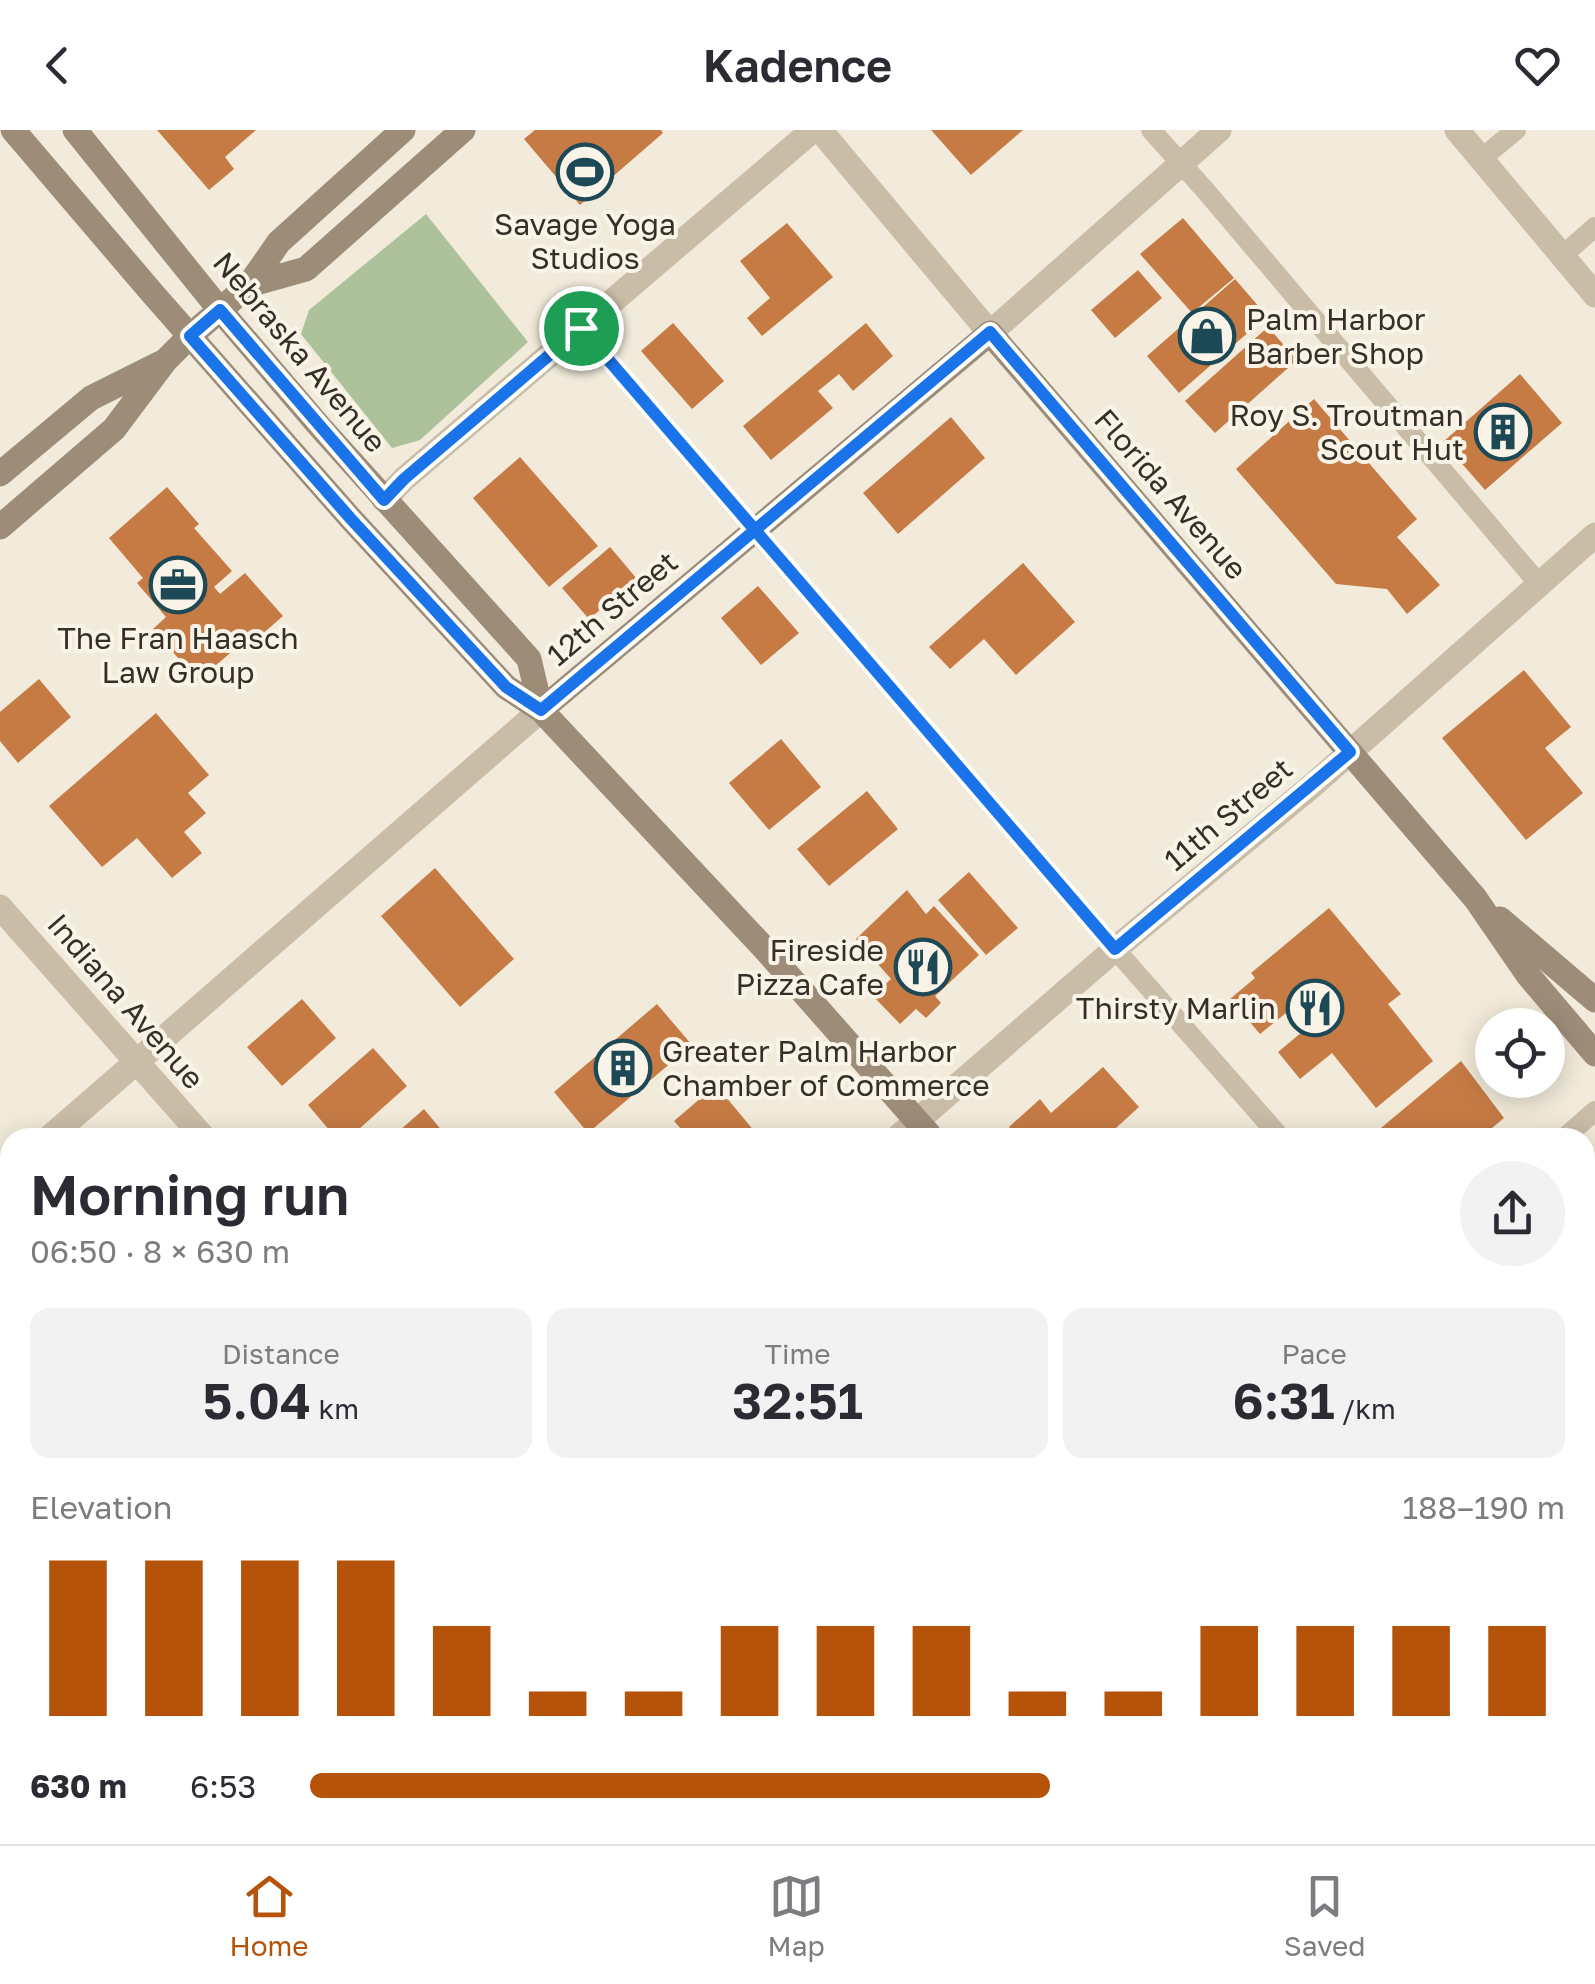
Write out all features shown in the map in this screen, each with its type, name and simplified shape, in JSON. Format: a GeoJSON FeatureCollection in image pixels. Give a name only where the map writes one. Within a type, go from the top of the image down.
{"type":"FeatureCollection","features":[{"type":"Feature","properties":{"kind":"main road"},"geometry":{"type":"LineString","coordinates":[[13,130],[351,519],[506,687],[541,710],[764,948],[924,1128]]}},
{"type":"Feature","properties":{"kind":"main road","name":"Nebraska Avenue"},"geometry":{"type":"LineString","coordinates":[[74,130],[220,310],[384,500],[530,659],[541,710]]}},
{"type":"Feature","properties":{"kind":"main road"},"geometry":{"type":"LineString","coordinates":[[0,527],[114,429],[165,361],[249,286],[278,242],[403,130]]}},
{"type":"Feature","properties":{"kind":"main road"},"geometry":{"type":"LineString","coordinates":[[249,286],[306,270],[463,130]]}},
{"type":"Feature","properties":{"kind":"main road","name":"12th Street"},"geometry":{"type":"LineString","coordinates":[[541,710],[990,332]]}},
{"type":"Feature","properties":{"kind":"main road","name":"Florida Avenue"},"geometry":{"type":"LineString","coordinates":[[990,332],[1475,898],[1528,975],[1595,1054]]}},
{"type":"Feature","properties":{"kind":"main road"},"geometry":{"type":"LineString","coordinates":[[0,474],[91,398],[165,361]]}},
{"type":"Feature","properties":{"kind":"main road","name":"Florida Avenue"},"geometry":{"type":"LineString","coordinates":[[1475,898],[1593,994]]}},
{"type":"Feature","properties":{"kind":"street"},"geometry":{"type":"LineString","coordinates":[[384,500],[816,130]]}},
{"type":"Feature","properties":{"kind":"street","name":"Florida Avenue"},"geometry":{"type":"LineString","coordinates":[[816,130],[990,332]]}},
{"type":"Feature","properties":{"kind":"street","name":"12th Street"},"geometry":{"type":"LineString","coordinates":[[990,332],[1219,130]]}},
{"type":"Feature","properties":{"kind":"street"},"geometry":{"type":"LineString","coordinates":[[1457,130],[1595,295]]}},
{"type":"Feature","properties":{"kind":"street","name":"11th Street"},"geometry":{"type":"LineString","coordinates":[[926,1128],[1115,949],[1350,752],[1595,534]]}},
{"type":"Feature","properties":{"kind":"street","name":"12th Street"},"geometry":{"type":"LineString","coordinates":[[61,1128],[541,710]]}},
{"type":"Feature","properties":{"kind":"street","name":"Indiana Avenue"},"geometry":{"type":"LineString","coordinates":[[0,907],[195,1128]]}},
{"type":"Feature","properties":{"kind":"lane"},"geometry":{"type":"LineString","coordinates":[[1151,130],[1538,584]]}},
{"type":"Feature","properties":{"kind":"lane"},"geometry":{"type":"LineString","coordinates":[[1481,158],[1516,130]]}},
{"type":"Feature","properties":{"kind":"lane"},"geometry":{"type":"LineString","coordinates":[[1562,256],[1595,227]]}},
{"type":"Feature","properties":{"kind":"lane"},"geometry":{"type":"LineString","coordinates":[[581,328],[1272,1128]]}},
{"type":"Feature","properties":{"kind":"lane"},"geometry":{"type":"LineString","coordinates":[[1575,1128],[1595,1110]]}},
{"type":"Feature","properties":{"kind":"green space"},"geometry":{"type":"Polygon","coordinates":[[[426,214],[528,342],[420,440],[392,448],[301,334],[309,310],[426,214]]]}},
{"type":"Feature","properties":{"kind":"building"},"geometry":{"type":"Polygon","coordinates":[[[157,130],[256,130],[225,157],[234,169],[209,190],[157,130]]]}},
{"type":"Feature","properties":{"kind":"building","name":"Savage Yoga Studios"},"geometry":{"type":"Polygon","coordinates":[[[535,130],[663,133],[580,205],[524,139],[535,130]]]}},
{"type":"Feature","properties":{"kind":"building"},"geometry":{"type":"Polygon","coordinates":[[[931,130],[1023,130],[971,175],[931,130]]]}},
{"type":"Feature","properties":{"kind":"building"},"geometry":{"type":"Polygon","coordinates":[[[1183,218],[1234,278],[1192,313],[1140,254],[1183,218]]]}},
{"type":"Feature","properties":{"kind":"building"},"geometry":{"type":"Polygon","coordinates":[[[787,223],[833,277],[762,336],[747,318],[770,298],[740,261],[787,223]]]}},
{"type":"Feature","properties":{"kind":"building"},"geometry":{"type":"Polygon","coordinates":[[[1138,270],[1162,298],[1115,338],[1091,310],[1138,270]]]}},
{"type":"Feature","properties":{"kind":"building","name":"Palm Harbor Barber Shop"},"geometry":{"type":"Polygon","coordinates":[[[1235,279],[1267,316],[1179,393],[1147,356],[1235,279]]]}},
{"type":"Feature","properties":{"kind":"building"},"geometry":{"type":"Polygon","coordinates":[[[673,323],[724,381],[692,409],[641,351],[673,323]]]}},
{"type":"Feature","properties":{"kind":"building"},"geometry":{"type":"Polygon","coordinates":[[[866,323],[893,356],[853,391],[839,374],[818,391],[833,408],[771,460],[743,426],[866,323]]]}},
{"type":"Feature","properties":{"kind":"building"},"geometry":{"type":"Polygon","coordinates":[[[1268,327],[1297,360],[1215,433],[1185,401],[1268,327]]]}},
{"type":"Feature","properties":{"kind":"building","name":"Roy S. Troutman Scout Hut"},"geometry":{"type":"Polygon","coordinates":[[[1520,374],[1562,423],[1485,490],[1443,442],[1520,374]]]}},
{"type":"Feature","properties":{"kind":"building"},"geometry":{"type":"Polygon","coordinates":[[[1314,399],[1417,519],[1397,537],[1440,585],[1407,614],[1387,589],[1336,584],[1236,469],[1314,399]]]}},
{"type":"Feature","properties":{"kind":"building"},"geometry":{"type":"Polygon","coordinates":[[[951,417],[985,458],[898,534],[863,493],[951,417]]]}},
{"type":"Feature","properties":{"kind":"building"},"geometry":{"type":"Polygon","coordinates":[[[520,457],[598,546],[549,587],[473,498],[520,457]]]}},
{"type":"Feature","properties":{"kind":"building","name":"The Fran Haasch Law Group"},"geometry":{"type":"Polygon","coordinates":[[[167,487],[199,524],[194,528],[232,571],[214,587],[220,594],[245,573],[283,616],[242,652],[237,647],[198,681],[153,629],[166,617],[137,583],[143,578],[109,538],[167,487]]]}},
{"type":"Feature","properties":{"kind":"building"},"geometry":{"type":"Polygon","coordinates":[[[610,547],[637,579],[589,619],[562,588],[610,547]]]}},
{"type":"Feature","properties":{"kind":"building"},"geometry":{"type":"Polygon","coordinates":[[[1023,563],[1075,622],[1016,675],[984,639],[950,669],[929,647],[1023,563]]]}},
{"type":"Feature","properties":{"kind":"building"},"geometry":{"type":"Polygon","coordinates":[[[758,586],[799,633],[761,665],[721,618],[758,586]]]}},
{"type":"Feature","properties":{"kind":"building"},"geometry":{"type":"Polygon","coordinates":[[[1524,670],[1571,727],[1545,748],[1583,793],[1526,840],[1442,738],[1524,670]]]}},
{"type":"Feature","properties":{"kind":"building"},"geometry":{"type":"Polygon","coordinates":[[[39,679],[71,717],[18,763],[0,741],[0,712],[39,679]]]}},
{"type":"Feature","properties":{"kind":"building"},"geometry":{"type":"Polygon","coordinates":[[[156,713],[209,775],[188,793],[206,813],[184,832],[202,853],[172,878],[137,838],[102,867],[49,806],[156,713]]]}},
{"type":"Feature","properties":{"kind":"building"},"geometry":{"type":"Polygon","coordinates":[[[781,739],[821,787],[769,830],[729,783],[781,739]]]}},
{"type":"Feature","properties":{"kind":"building"},"geometry":{"type":"Polygon","coordinates":[[[867,791],[898,829],[829,886],[797,849],[867,791]]]}},
{"type":"Feature","properties":{"kind":"building"},"geometry":{"type":"Polygon","coordinates":[[[435,868],[514,959],[460,1007],[381,916],[435,868]]]}},
{"type":"Feature","properties":{"kind":"building"},"geometry":{"type":"Polygon","coordinates":[[[969,872],[1018,928],[986,955],[938,900],[969,872]]]}},
{"type":"Feature","properties":{"kind":"building","name":"Fireside Pizza Cafe"},"geometry":{"type":"Polygon","coordinates":[[[907,890],[926,914],[934,906],[979,955],[935,996],[941,1003],[926,1018],[916,1009],[900,1024],[873,996],[891,979],[856,939],[907,890]]]}},
{"type":"Feature","properties":{"kind":"building","name":"Thirsty Marlin"},"geometry":{"type":"Polygon","coordinates":[[[1329,908],[1401,994],[1388,1004],[1433,1061],[1376,1108],[1332,1053],[1300,1079],[1278,1052],[1302,1032],[1286,1013],[1260,1034],[1230,999],[1255,978],[1251,973],[1329,908]]]}},
{"type":"Feature","properties":{"kind":"building"},"geometry":{"type":"Polygon","coordinates":[[[302,999],[336,1038],[282,1086],[247,1047],[302,999]]]}},
{"type":"Feature","properties":{"kind":"building","name":"Greater Palm Harbor Chamber of Commerce"},"geometry":{"type":"Polygon","coordinates":[[[657,1004],[692,1045],[594,1128],[584,1128],[554,1092],[657,1004]]]}},
{"type":"Feature","properties":{"kind":"building"},"geometry":{"type":"Polygon","coordinates":[[[373,1048],[407,1086],[360,1128],[328,1128],[308,1105],[373,1048]]]}},
{"type":"Feature","properties":{"kind":"building"},"geometry":{"type":"Polygon","coordinates":[[[1461,1061],[1475,1080],[1475,1098],[1489,1098],[1504,1118],[1492,1128],[1381,1128],[1461,1061]]]}},
{"type":"Feature","properties":{"kind":"building"},"geometry":{"type":"Polygon","coordinates":[[[1103,1067],[1139,1107],[1116,1128],[1009,1127],[1040,1099],[1051,1113],[1103,1067]]]}},
{"type":"Feature","properties":{"kind":"building"},"geometry":{"type":"Polygon","coordinates":[[[716,1085],[752,1128],[680,1128],[674,1121],[716,1085]]]}},
{"type":"Feature","properties":{"kind":"building"},"geometry":{"type":"Polygon","coordinates":[[[424,1109],[440,1128],[402,1128],[424,1109]]]}},
{"type":"Feature","properties":{"kind":"place","name":"Savage Yoga Studios"},"geometry":{"type":"Point","coordinates":[585,172]}},
{"type":"Feature","properties":{"kind":"place","name":"Palm Harbor Barber Shop"},"geometry":{"type":"Point","coordinates":[1207,336]}},
{"type":"Feature","properties":{"kind":"place","name":"Roy S. Troutman Scout Hut"},"geometry":{"type":"Point","coordinates":[1503,432]}},
{"type":"Feature","properties":{"kind":"place","name":"The Fran Haasch Law Group"},"geometry":{"type":"Point","coordinates":[178,585]}},
{"type":"Feature","properties":{"kind":"place","name":"Fireside Pizza Cafe"},"geometry":{"type":"Point","coordinates":[923,967]}},
{"type":"Feature","properties":{"kind":"place","name":"Thirsty Marlin"},"geometry":{"type":"Point","coordinates":[1315,1008]}},
{"type":"Feature","properties":{"kind":"place","name":"Greater Palm Harbor Chamber of Commerce"},"geometry":{"type":"Point","coordinates":[623,1068]}},
{"type":"Feature","properties":{"kind":"route"},"geometry":{"type":"LineString","coordinates":[[581,328],[384,500],[220,310],[190,336],[506,687],[541,710],[755,530],[1115,949],[1350,752],[990,332],[755,530],[581,328]]}}]}
